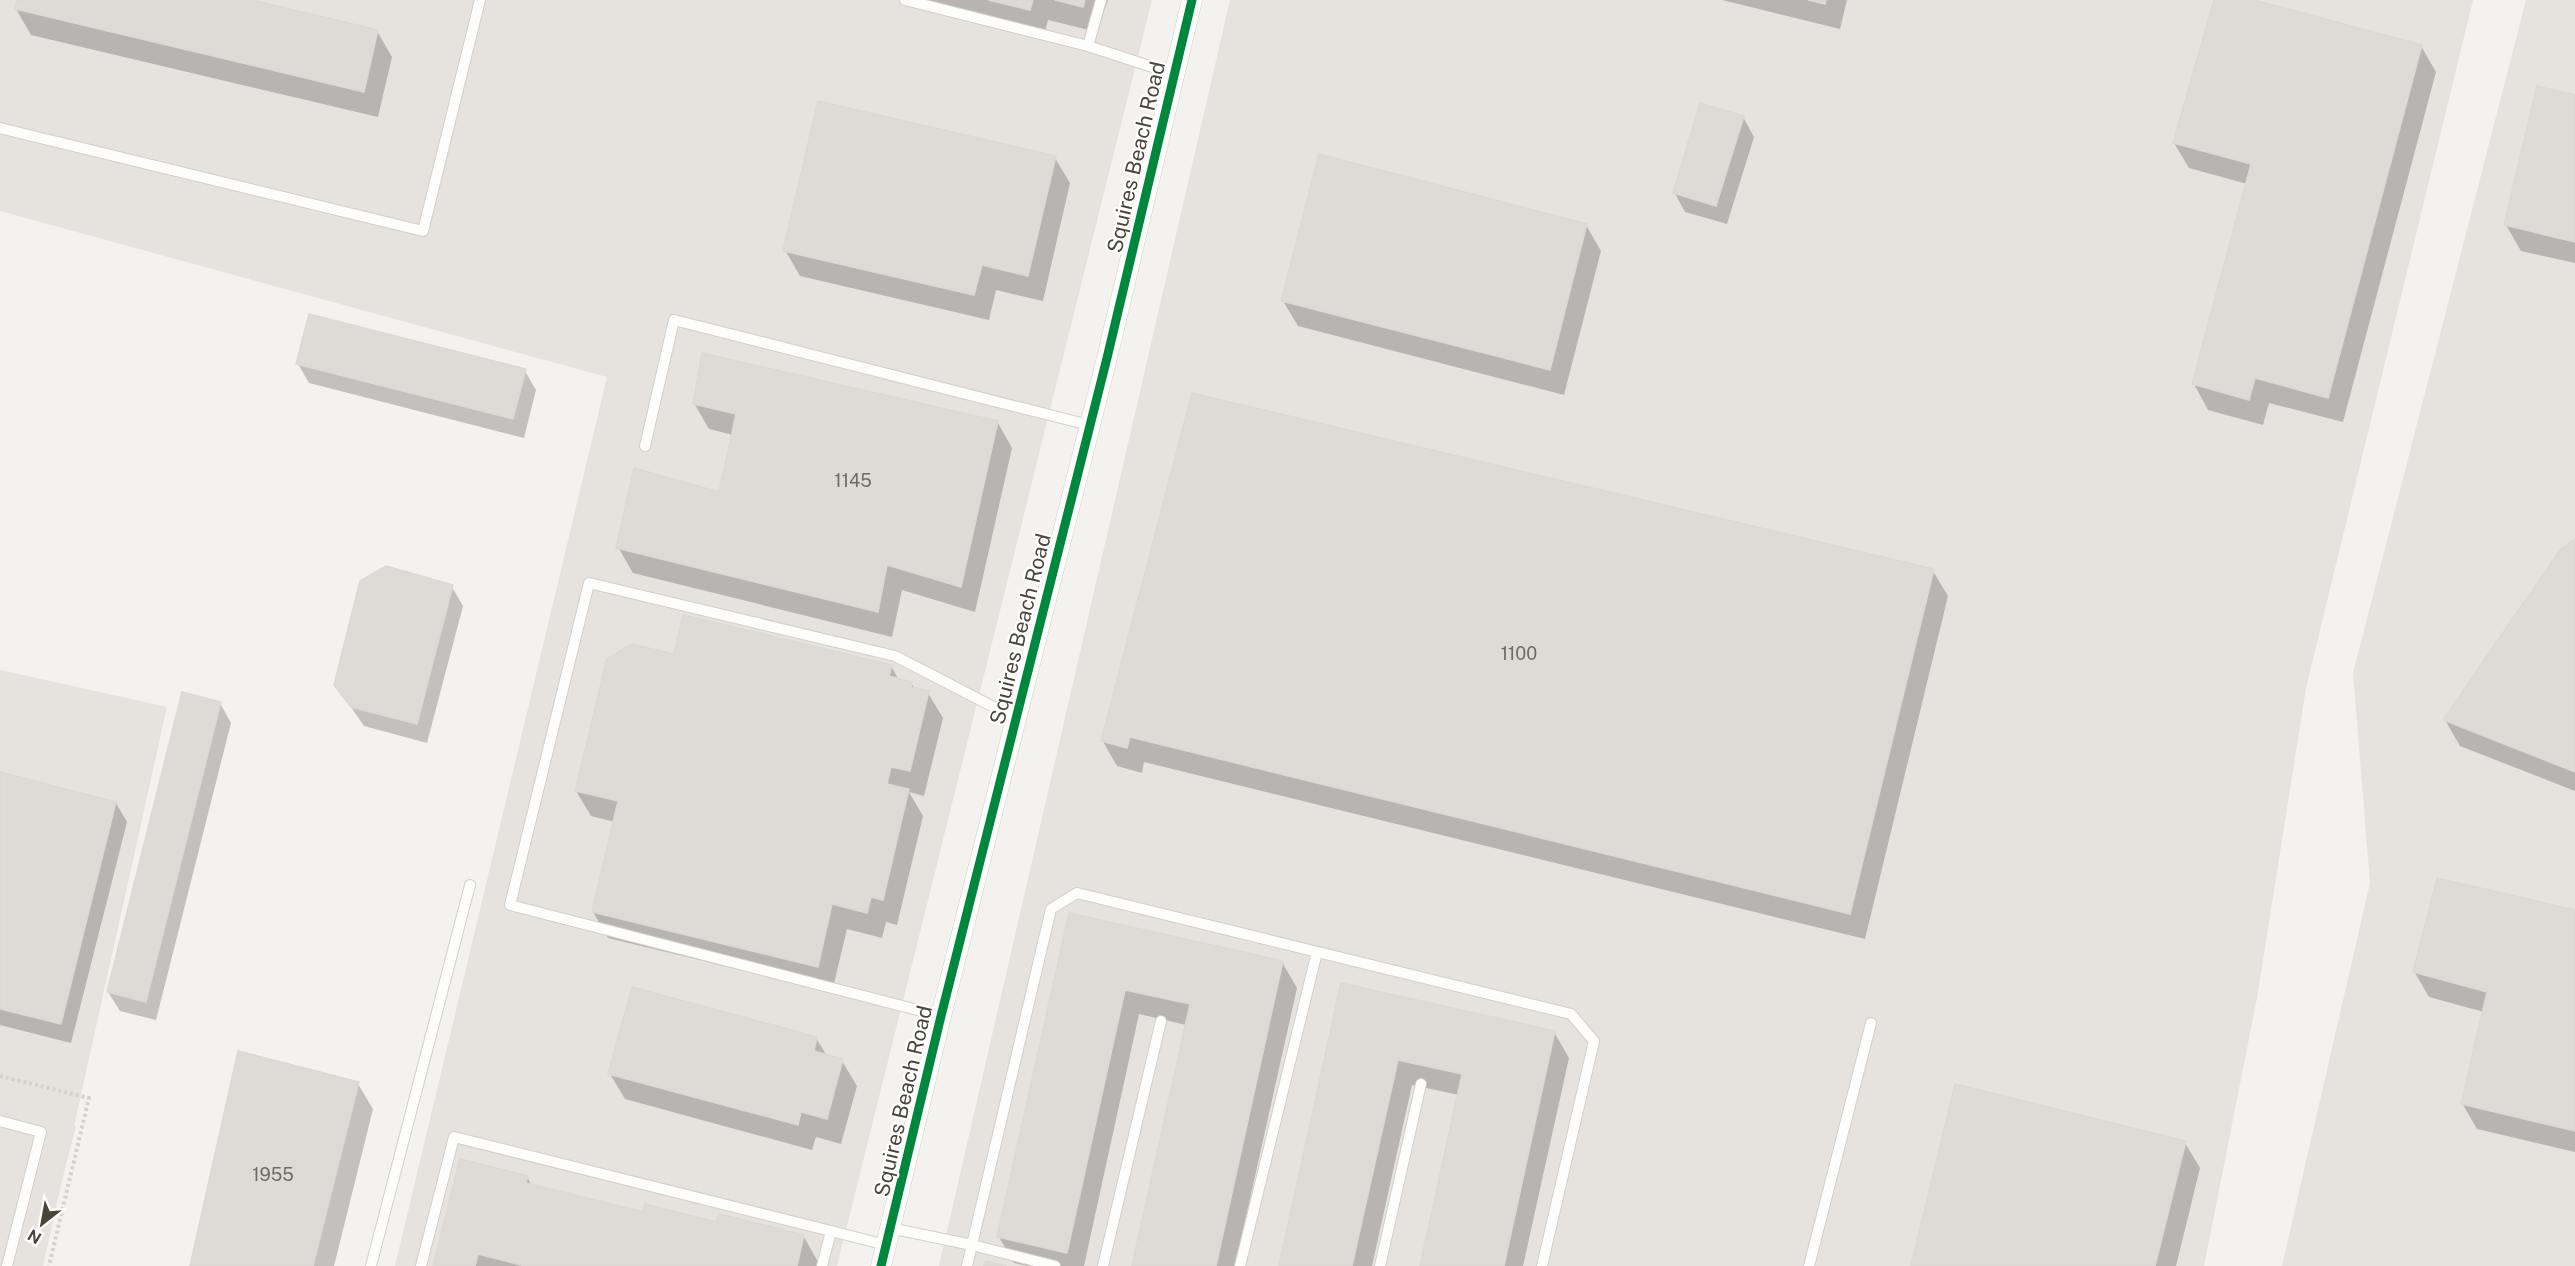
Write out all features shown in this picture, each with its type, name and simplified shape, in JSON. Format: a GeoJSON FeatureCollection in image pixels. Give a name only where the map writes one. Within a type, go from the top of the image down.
{"type":"FeatureCollection","features":[{"type":"Feature","properties":{"kind":"street","name":"Squires Beach Road"},"geometry":{"type":"LineString","coordinates":[[881,1266],[1192,0]]}},
{"type":"Feature","properties":{"kind":"lane"},"geometry":{"type":"LineString","coordinates":[[0,128],[423,231],[480,0]]}},
{"type":"Feature","properties":{"kind":"lane"},"geometry":{"type":"LineString","coordinates":[[905,0],[1088,46],[1174,74]]}},
{"type":"Feature","properties":{"kind":"lane"},"geometry":{"type":"LineString","coordinates":[[1088,46],[1101,0]]}},
{"type":"Feature","properties":{"kind":"lane"},"geometry":{"type":"LineString","coordinates":[[645,446],[674,320],[1089,425]]}},
{"type":"Feature","properties":{"kind":"lane"},"geometry":{"type":"LineString","coordinates":[[941,1016],[510,904],[590,583],[896,656],[1017,719]]}},
{"type":"Feature","properties":{"kind":"lane"},"geometry":{"type":"LineString","coordinates":[[371,1266],[470,885]]}},
{"type":"Feature","properties":{"kind":"lane"},"geometry":{"type":"LineString","coordinates":[[967,1266],[1051,909],[1077,893],[1571,1014],[1594,1041],[1542,1266]]}},
{"type":"Feature","properties":{"kind":"lane"},"geometry":{"type":"LineString","coordinates":[[1240,1266],[1317,952]]}},
{"type":"Feature","properties":{"kind":"lane"},"geometry":{"type":"LineString","coordinates":[[1103,1266],[1161,1021]]}},
{"type":"Feature","properties":{"kind":"lane"},"geometry":{"type":"LineString","coordinates":[[1809,1266],[1871,1023]]}},
{"type":"Feature","properties":{"kind":"lane"},"geometry":{"type":"LineString","coordinates":[[1380,1266],[1421,1084]]}},
{"type":"Feature","properties":{"kind":"lane"},"geometry":{"type":"LineString","coordinates":[[0,1121],[41,1132],[7,1266]]}},
{"type":"Feature","properties":{"kind":"lane"},"geometry":{"type":"LineString","coordinates":[[422,1266],[454,1137],[831,1231],[972,1245],[1055,1266]]}},
{"type":"Feature","properties":{"kind":"lane"},"geometry":{"type":"LineString","coordinates":[[822,1266],[831,1231]]}},
{"type":"Feature","properties":{"kind":"path"},"geometry":{"type":"LineString","coordinates":[[0,1076],[89,1098],[49,1266]]}},
{"type":"Feature","properties":{"kind":"shaded area"},"geometry":{"type":"Polygon","coordinates":[[[0,0],[1152,0],[837,1266],[395,1266],[607,377],[0,211],[0,0]]]}},
{"type":"Feature","properties":{"kind":"shaded area"},"geometry":{"type":"Polygon","coordinates":[[[1230,0],[2473,0],[2306,688],[2257,998],[2204,1266],[939,1266],[1230,0]]]}},
{"type":"Feature","properties":{"kind":"shaded area"},"geometry":{"type":"Polygon","coordinates":[[[2526,0],[2575,0],[2575,1266],[2282,1266],[2370,883],[2353,673],[2526,0]]]}},
{"type":"Feature","properties":{"kind":"shaded area"},"geometry":{"type":"Polygon","coordinates":[[[0,670],[167,707],[43,1266],[0,1266],[0,670]]]}},
{"type":"Feature","properties":{"kind":"shaded area"},"geometry":{"type":"Polygon","coordinates":[[[0,1089],[38,1099],[34,1117],[76,1126],[50,1227],[4,1214],[0,1231],[0,1089]]]}},
{"type":"Feature","properties":{"kind":"building"},"geometry":{"type":"Polygon","coordinates":[[[17,0],[252,0],[378,30],[364,92],[15,9],[17,0]]]}},
{"type":"Feature","properties":{"kind":"building"},"geometry":{"type":"Polygon","coordinates":[[[988,0],[1033,0],[1030,10],[988,0]]]}},
{"type":"Feature","properties":{"kind":"building"},"geometry":{"type":"Polygon","coordinates":[[[1055,0],[1085,0],[1083,7],[1055,0]]]}},
{"type":"Feature","properties":{"kind":"building"},"geometry":{"type":"Polygon","coordinates":[[[1808,0],[1826,0],[1825,4],[1808,0]]]}},
{"type":"Feature","properties":{"kind":"building"},"geometry":{"type":"Polygon","coordinates":[[[2214,0],[2254,0],[2422,45],[2328,398],[2255,378],[2249,400],[2192,384],[2251,164],[2173,143],[2214,0]]]}},
{"type":"Feature","properties":{"kind":"building"},"geometry":{"type":"Polygon","coordinates":[[[2537,86],[2575,95],[2575,242],[2504,225],[2537,86]]]}},
{"type":"Feature","properties":{"kind":"building"},"geometry":{"type":"Polygon","coordinates":[[[818,101],[1056,156],[1028,276],[982,265],[974,295],[783,251],[818,101]]]}},
{"type":"Feature","properties":{"kind":"building"},"geometry":{"type":"Polygon","coordinates":[[[1700,103],[1744,116],[1716,206],[1673,193],[1700,103]]]}},
{"type":"Feature","properties":{"kind":"building"},"geometry":{"type":"Polygon","coordinates":[[[1319,154],[1587,224],[1550,370],[1281,301],[1319,154]]]}},
{"type":"Feature","properties":{"kind":"building"},"geometry":{"type":"Polygon","coordinates":[[[309,314],[526,369],[513,419],[296,364],[309,314]]]}},
{"type":"Feature","properties":{"kind":"building"},"geometry":{"type":"Polygon","coordinates":[[[702,353],[998,421],[961,587],[887,565],[878,612],[616,548],[634,468],[719,492],[736,414],[693,404],[702,353]]]}},
{"type":"Feature","properties":{"kind":"building"},"geometry":{"type":"Polygon","coordinates":[[[1192,393],[1934,569],[1850,914],[1130,737],[1127,748],[1101,741],[1192,393]]]}},
{"type":"Feature","properties":{"kind":"building"},"geometry":{"type":"Polygon","coordinates":[[[2575,539],[2575,772],[2443,720],[2560,550],[2575,539]]]}},
{"type":"Feature","properties":{"kind":"building"},"geometry":{"type":"Polygon","coordinates":[[[386,566],[453,585],[417,724],[351,707],[334,685],[360,581],[386,566]]]}},
{"type":"Feature","properties":{"kind":"building"},"geometry":{"type":"Polygon","coordinates":[[[683,615],[892,665],[889,676],[912,682],[911,687],[929,691],[910,771],[891,767],[887,784],[909,789],[883,900],[871,897],[867,913],[832,904],[818,967],[592,912],[618,801],[575,791],[607,659],[631,644],[674,654],[683,615]]]}},
{"type":"Feature","properties":{"kind":"building"},"geometry":{"type":"Polygon","coordinates":[[[182,692],[221,702],[146,1002],[107,992],[182,692]]]}},
{"type":"Feature","properties":{"kind":"building"},"geometry":{"type":"Polygon","coordinates":[[[0,772],[116,802],[61,1024],[0,1009],[0,772]]]}},
{"type":"Feature","properties":{"kind":"building"},"geometry":{"type":"Polygon","coordinates":[[[2437,878],[2575,910],[2575,1131],[2461,1104],[2487,992],[2413,972],[2437,878]]]}},
{"type":"Feature","properties":{"kind":"building"},"geometry":{"type":"Polygon","coordinates":[[[1069,913],[1283,961],[1216,1266],[1132,1266],[1190,1004],[1125,990],[1067,1253],[997,1237],[1069,913]]]}},
{"type":"Feature","properties":{"kind":"building"},"geometry":{"type":"Polygon","coordinates":[[[1341,983],[1555,1031],[1504,1266],[1420,1266],[1462,1074],[1398,1060],[1352,1266],[1279,1266],[1341,983]]]}},
{"type":"Feature","properties":{"kind":"building"},"geometry":{"type":"Polygon","coordinates":[[[632,987],[817,1037],[814,1051],[843,1059],[827,1119],[801,1112],[798,1125],[608,1074],[632,987]]]}},
{"type":"Feature","properties":{"kind":"building"},"geometry":{"type":"Polygon","coordinates":[[[238,1051],[359,1082],[313,1266],[190,1266],[238,1051]]]}},
{"type":"Feature","properties":{"kind":"building"},"geometry":{"type":"Polygon","coordinates":[[[1955,1084],[2186,1141],[2155,1266],[1911,1266],[1955,1084]]]}},
{"type":"Feature","properties":{"kind":"building"},"geometry":{"type":"Polygon","coordinates":[[[460,1159],[528,1176],[526,1183],[643,1212],[645,1204],[716,1222],[719,1214],[804,1235],[797,1266],[525,1266],[478,1254],[475,1266],[433,1266],[460,1159]]]}},
{"type":"Feature","properties":{"kind":"building"},"geometry":{"type":"Polygon","coordinates":[[[986,1261],[1007,1266],[984,1266],[986,1261]]]}},
{"type":"Feature","properties":{"kind":"cycle path"},"geometry":{"type":"LineString","coordinates":[[881,1266],[941,1016],[1107,358],[1192,0]]}}]}
